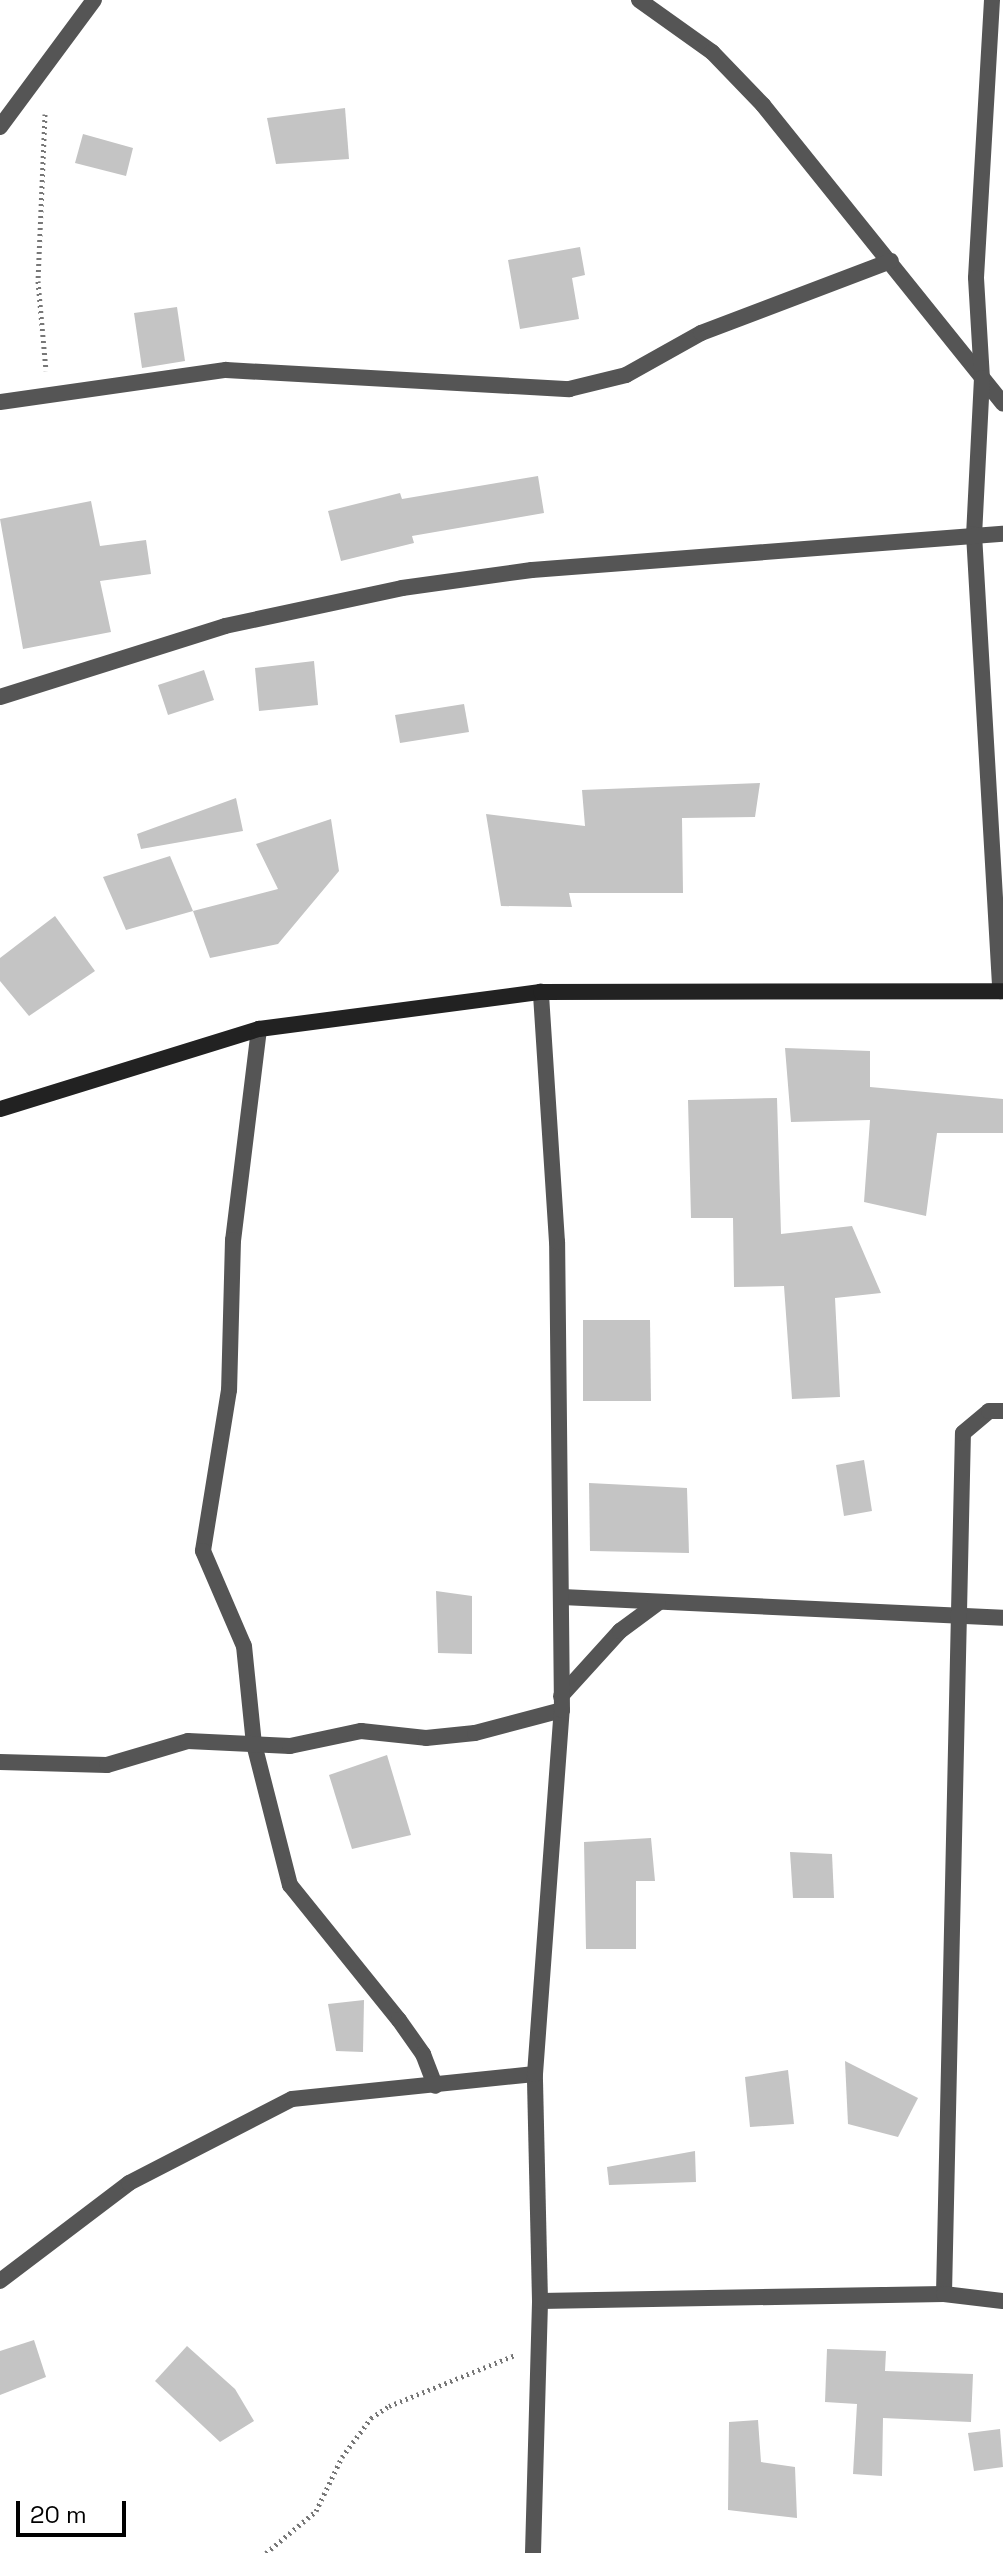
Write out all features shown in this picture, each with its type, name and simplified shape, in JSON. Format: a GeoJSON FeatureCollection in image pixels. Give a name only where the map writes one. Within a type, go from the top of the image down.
{"type":"FeatureCollection","features":[{"type":"Feature","properties":{"kind":"main road"},"geometry":{"type":"LineString","coordinates":[[0,1109],[259,1029],[541,992],[1002,991]]}},
{"type":"Feature","properties":{"kind":"street"},"geometry":{"type":"LineString","coordinates":[[0,127],[94,0]]}},
{"type":"Feature","properties":{"kind":"street"},"geometry":{"type":"LineString","coordinates":[[639,0],[712,52],[753,94],[891,261],[1003,404]]}},
{"type":"Feature","properties":{"kind":"street"},"geometry":{"type":"LineString","coordinates":[[996,12],[977,263],[982,378],[974,534],[1002,991]]}},
{"type":"Feature","properties":{"kind":"street"},"geometry":{"type":"LineString","coordinates":[[0,402],[48,392],[226,370],[569,389],[626,375],[701,333],[891,261]]}},
{"type":"Feature","properties":{"kind":"street"},"geometry":{"type":"LineString","coordinates":[[0,697],[225,626],[402,588],[532,570],[1003,534]]}},
{"type":"Feature","properties":{"kind":"street"},"geometry":{"type":"LineString","coordinates":[[533,2553],[540,2301],[535,2074],[562,1703],[557,1242],[541,992]]}},
{"type":"Feature","properties":{"kind":"street"},"geometry":{"type":"LineString","coordinates":[[259,1029],[233,1240],[229,1390],[203,1551],[244,1646],[254,1744],[290,1885],[399,2020],[423,2054],[435,2086]]}},
{"type":"Feature","properties":{"kind":"street"},"geometry":{"type":"LineString","coordinates":[[944,2294],[955,1619],[963,1433],[989,1411],[1003,1411]]}},
{"type":"Feature","properties":{"kind":"street"},"geometry":{"type":"LineString","coordinates":[[562,1597],[955,1619],[1003,1618]]}},
{"type":"Feature","properties":{"kind":"street"},"geometry":{"type":"LineString","coordinates":[[0,1762],[107,1765],[188,1741],[290,1746],[361,1731],[426,1738],[475,1733],[562,1703],[620,1631],[658,1603]]}},
{"type":"Feature","properties":{"kind":"street"},"geometry":{"type":"LineString","coordinates":[[0,2281],[129,2183],[292,2099],[535,2074]]}},
{"type":"Feature","properties":{"kind":"street"},"geometry":{"type":"LineString","coordinates":[[540,2301],[944,2294],[1003,2301]]}},
{"type":"Feature","properties":{"kind":"path"},"geometry":{"type":"LineString","coordinates":[[48,100],[40,141],[38,281],[48,392]]}},
{"type":"Feature","properties":{"kind":"path"},"geometry":{"type":"LineString","coordinates":[[266,2553],[316,2511],[342,2457],[371,2418],[389,2406],[539,2346]]}},
{"type":"Feature","properties":{"kind":"building"},"geometry":{"type":"Polygon","coordinates":[[[345,108],[349,159],[276,164],[267,118],[345,108]]]}},
{"type":"Feature","properties":{"kind":"building"},"geometry":{"type":"Polygon","coordinates":[[[83,134],[133,148],[126,176],[75,163],[83,134]]]}},
{"type":"Feature","properties":{"kind":"building"},"geometry":{"type":"Polygon","coordinates":[[[580,247],[585,275],[572,278],[579,319],[520,329],[508,260],[580,247]]]}},
{"type":"Feature","properties":{"kind":"building"},"geometry":{"type":"Polygon","coordinates":[[[177,307],[185,361],[142,368],[134,313],[177,307]]]}},
{"type":"Feature","properties":{"kind":"building"},"geometry":{"type":"Polygon","coordinates":[[[538,476],[544,513],[412,536],[414,543],[341,561],[328,511],[400,493],[402,499],[538,476]]]}},
{"type":"Feature","properties":{"kind":"building"},"geometry":{"type":"Polygon","coordinates":[[[91,501],[100,546],[146,540],[151,574],[100,581],[111,632],[23,649],[0,519],[91,501]]]}},
{"type":"Feature","properties":{"kind":"building"},"geometry":{"type":"Polygon","coordinates":[[[314,661],[318,705],[259,711],[255,668],[314,661]]]}},
{"type":"Feature","properties":{"kind":"building"},"geometry":{"type":"Polygon","coordinates":[[[204,670],[214,700],[168,715],[158,685],[204,670]]]}},
{"type":"Feature","properties":{"kind":"building"},"geometry":{"type":"Polygon","coordinates":[[[464,704],[469,732],[400,743],[395,715],[464,704]]]}},
{"type":"Feature","properties":{"kind":"building"},"geometry":{"type":"Polygon","coordinates":[[[760,783],[755,817],[682,818],[683,893],[569,893],[572,907],[501,906],[486,814],[585,826],[582,790],[760,783]]]}},
{"type":"Feature","properties":{"kind":"building"},"geometry":{"type":"Polygon","coordinates":[[[236,798],[243,831],[141,849],[137,834],[236,798]]]}},
{"type":"Feature","properties":{"kind":"building"},"geometry":{"type":"Polygon","coordinates":[[[331,819],[339,871],[278,944],[210,958],[193,911],[278,889],[256,844],[331,819]]]}},
{"type":"Feature","properties":{"kind":"building"},"geometry":{"type":"Polygon","coordinates":[[[170,856],[193,911],[126,930],[103,877],[170,856]]]}},
{"type":"Feature","properties":{"kind":"building"},"geometry":{"type":"Polygon","coordinates":[[[55,916],[95,971],[29,1016],[0,981],[0,958],[55,916]]]}},
{"type":"Feature","properties":{"kind":"building"},"geometry":{"type":"Polygon","coordinates":[[[785,1048],[870,1051],[870,1087],[1003,1099],[1003,1133],[937,1133],[926,1216],[864,1202],[870,1120],[791,1122],[785,1048]]]}},
{"type":"Feature","properties":{"kind":"building"},"geometry":{"type":"Polygon","coordinates":[[[777,1098],[781,1234],[852,1226],[881,1293],[835,1298],[840,1397],[792,1399],[784,1286],[734,1287],[733,1218],[691,1218],[688,1100],[777,1098]]]}},
{"type":"Feature","properties":{"kind":"building"},"geometry":{"type":"Polygon","coordinates":[[[583,1320],[650,1320],[651,1401],[583,1401],[583,1320]]]}},
{"type":"Feature","properties":{"kind":"building"},"geometry":{"type":"Polygon","coordinates":[[[864,1460],[872,1511],[844,1516],[836,1465],[864,1460]]]}},
{"type":"Feature","properties":{"kind":"building"},"geometry":{"type":"Polygon","coordinates":[[[589,1483],[687,1488],[689,1553],[590,1551],[589,1483]]]}},
{"type":"Feature","properties":{"kind":"building"},"geometry":{"type":"Polygon","coordinates":[[[436,1591],[472,1596],[472,1654],[438,1653],[436,1591]]]}},
{"type":"Feature","properties":{"kind":"building"},"geometry":{"type":"Polygon","coordinates":[[[387,1755],[411,1835],[352,1849],[329,1775],[387,1755]]]}},
{"type":"Feature","properties":{"kind":"building"},"geometry":{"type":"Polygon","coordinates":[[[651,1838],[655,1881],[636,1881],[636,1949],[586,1949],[584,1842],[651,1838]]]}},
{"type":"Feature","properties":{"kind":"building"},"geometry":{"type":"Polygon","coordinates":[[[790,1852],[832,1854],[834,1898],[793,1898],[790,1852]]]}},
{"type":"Feature","properties":{"kind":"building"},"geometry":{"type":"Polygon","coordinates":[[[364,2000],[363,2052],[336,2051],[328,2004],[364,2000]]]}},
{"type":"Feature","properties":{"kind":"building"},"geometry":{"type":"Polygon","coordinates":[[[845,2061],[918,2098],[898,2137],[848,2124],[845,2061]]]}},
{"type":"Feature","properties":{"kind":"building"},"geometry":{"type":"Polygon","coordinates":[[[788,2070],[794,2124],[750,2127],[745,2077],[788,2070]]]}},
{"type":"Feature","properties":{"kind":"building"},"geometry":{"type":"Polygon","coordinates":[[[695,2151],[696,2182],[609,2185],[607,2167],[695,2151]]]}},
{"type":"Feature","properties":{"kind":"building"},"geometry":{"type":"Polygon","coordinates":[[[34,2340],[46,2377],[0,2395],[0,2351],[34,2340]]]}},
{"type":"Feature","properties":{"kind":"building"},"geometry":{"type":"Polygon","coordinates":[[[187,2346],[235,2389],[254,2421],[220,2442],[155,2381],[187,2346]]]}},
{"type":"Feature","properties":{"kind":"building"},"geometry":{"type":"Polygon","coordinates":[[[827,2349],[886,2351],[885,2371],[973,2374],[971,2422],[883,2418],[882,2476],[853,2474],[857,2404],[825,2402],[827,2349]]]}},
{"type":"Feature","properties":{"kind":"building"},"geometry":{"type":"Polygon","coordinates":[[[758,2420],[761,2462],[795,2467],[797,2518],[728,2510],[729,2422],[758,2420]]]}},
{"type":"Feature","properties":{"kind":"building"},"geometry":{"type":"Polygon","coordinates":[[[1000,2429],[1003,2467],[974,2471],[968,2433],[1000,2429]]]}}]}
